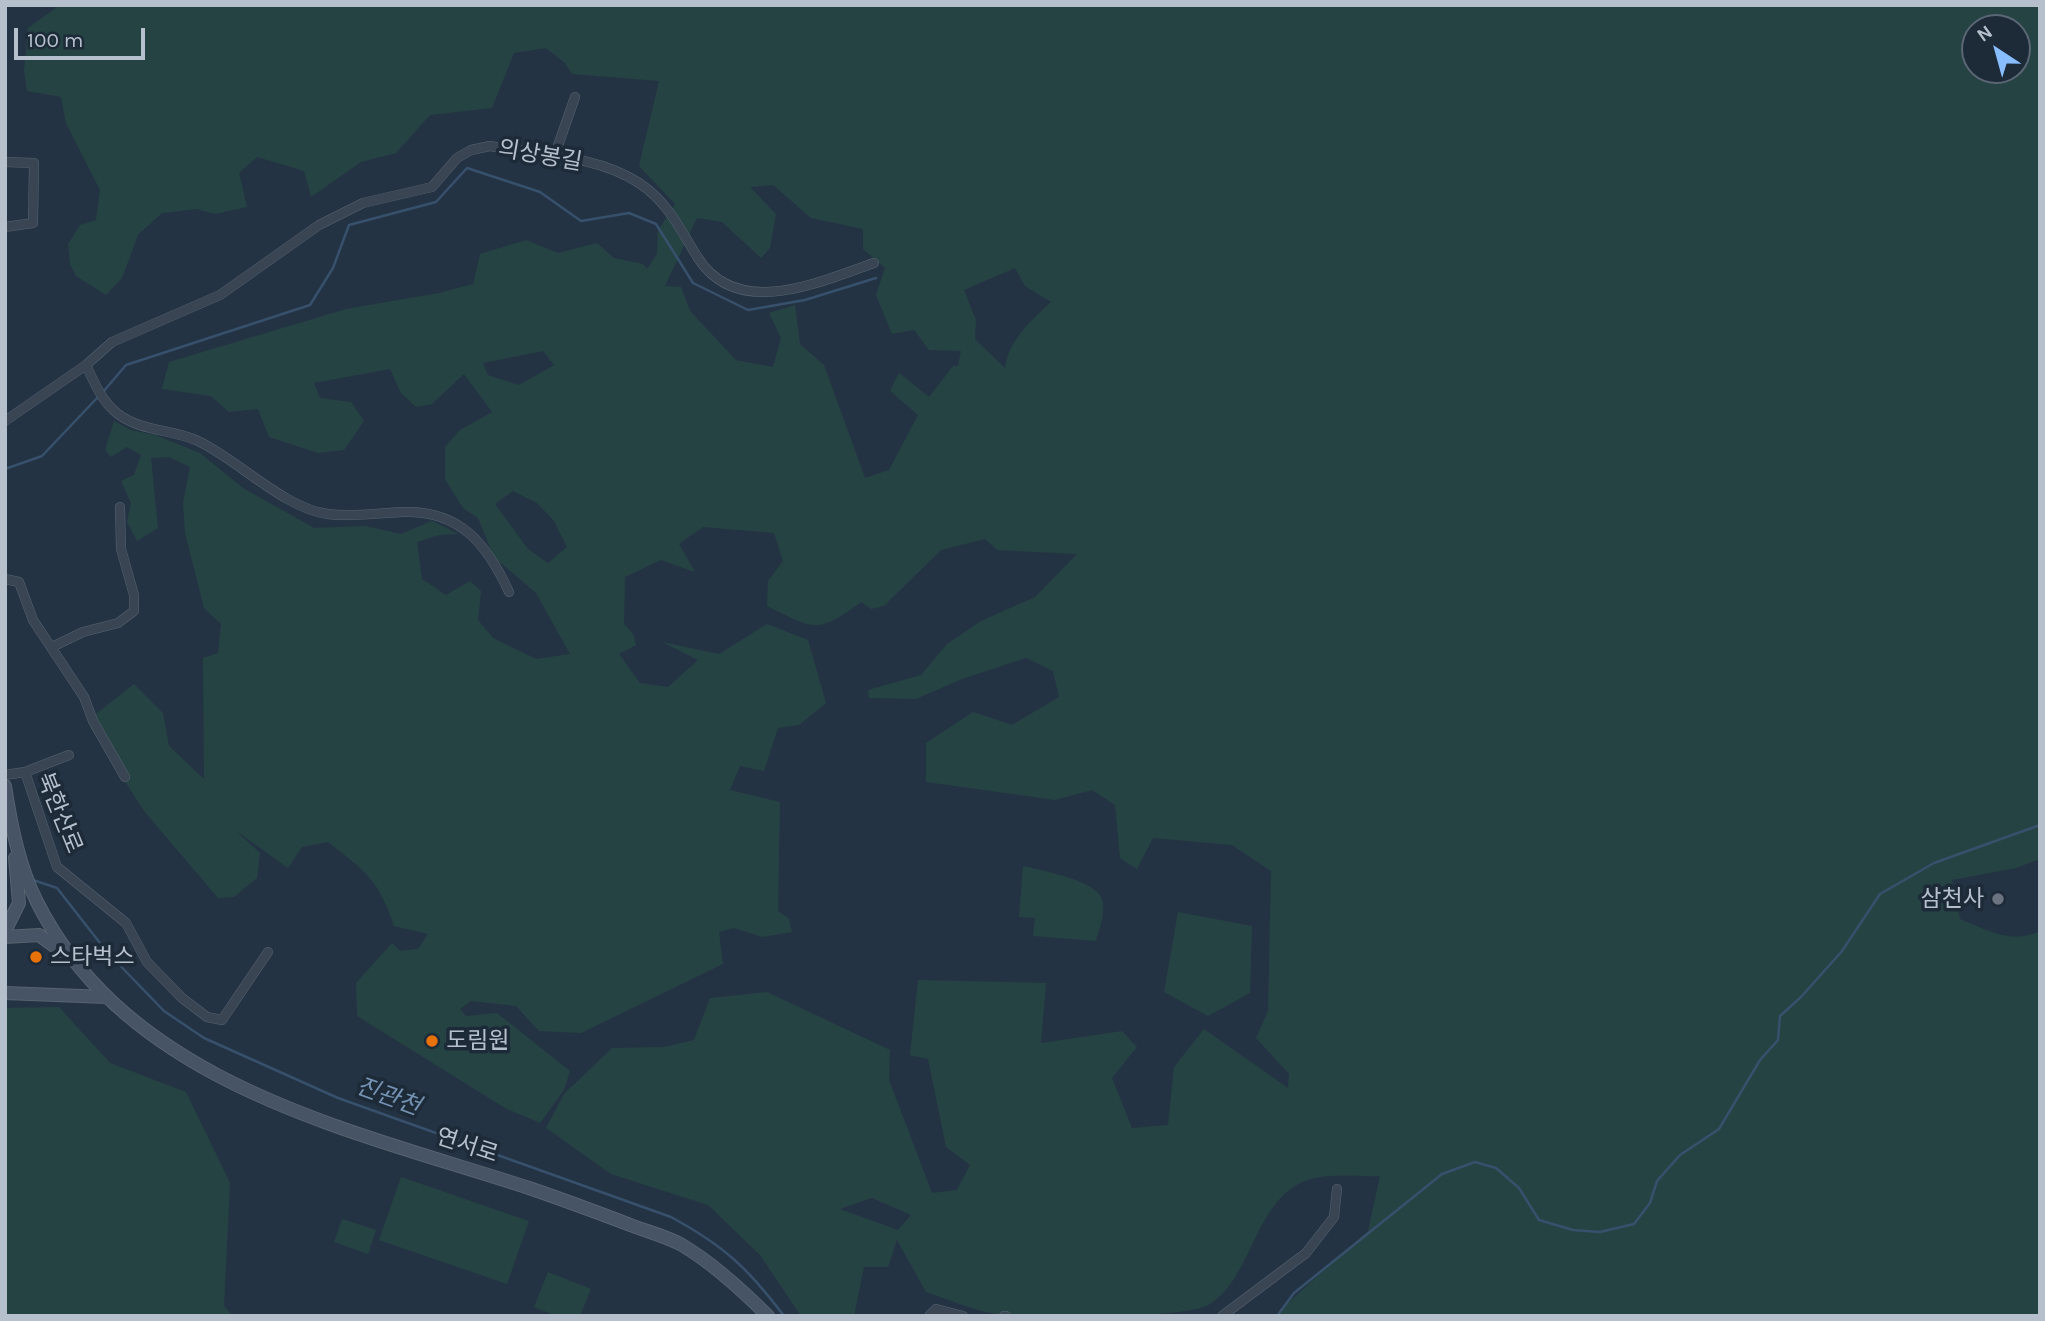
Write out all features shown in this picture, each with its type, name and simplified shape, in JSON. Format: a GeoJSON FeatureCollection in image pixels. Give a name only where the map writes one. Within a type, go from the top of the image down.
{"type":"FeatureCollection","features":[{"type":"Feature","properties":{"kind":"main road","name":"북한산로"},"geometry":{"type":"LineString","coordinates":[[5,786],[15,844]]}},
{"type":"Feature","properties":{"kind":"main road"},"geometry":{"type":"LineString","coordinates":[[5,933],[17,910],[21,892],[15,844]]}},
{"type":"Feature","properties":{"kind":"main road","name":"연서로"},"geometry":{"type":"LineString","coordinates":[[15,844],[37,902],[74,962],[106,997],[185,1056],[247,1090],[361,1135],[559,1198],[681,1244],[738,1286],[768,1316]]}},
{"type":"Feature","properties":{"kind":"main road"},"geometry":{"type":"LineString","coordinates":[[5,933],[37,902]]}},
{"type":"Feature","properties":{"kind":"main road"},"geometry":{"type":"LineString","coordinates":[[5,933],[39,934],[74,962]]}},
{"type":"Feature","properties":{"kind":"main road"},"geometry":{"type":"LineString","coordinates":[[5,993],[106,997]]}},
{"type":"Feature","properties":{"kind":"street"},"geometry":{"type":"LineString","coordinates":[[554,157],[575,97]]}},
{"type":"Feature","properties":{"kind":"street","name":"의상봉길"},"geometry":{"type":"LineString","coordinates":[[5,421],[86,365],[112,342],[220,295],[319,225],[363,203],[432,187],[457,158],[471,150],[490,146],[618,170],[667,205],[707,271],[719,281],[749,291],[782,293],[874,264]]}},
{"type":"Feature","properties":{"kind":"street"},"geometry":{"type":"LineString","coordinates":[[5,162],[34,163],[33,223],[5,227]]}},
{"type":"Feature","properties":{"kind":"street"},"geometry":{"type":"LineString","coordinates":[[86,365],[107,403],[118,414],[145,428],[198,441],[306,507],[327,514],[407,512],[442,515],[464,529],[494,559],[509,592]]}},
{"type":"Feature","properties":{"kind":"street"},"geometry":{"type":"LineString","coordinates":[[52,648],[83,632],[118,623],[134,611],[134,595],[121,549],[120,507]]}},
{"type":"Feature","properties":{"kind":"street"},"geometry":{"type":"LineString","coordinates":[[5,579],[19,582],[33,620],[84,697],[93,721],[125,777]]}},
{"type":"Feature","properties":{"kind":"street"},"geometry":{"type":"LineString","coordinates":[[25,772],[69,755]]}},
{"type":"Feature","properties":{"kind":"street","name":"북한산로"},"geometry":{"type":"LineString","coordinates":[[5,775],[25,772],[57,867],[126,923],[147,962],[182,998],[206,1017],[222,1020],[268,952]]}},
{"type":"Feature","properties":{"kind":"street"},"geometry":{"type":"LineString","coordinates":[[1222,1316],[1306,1253],[1334,1217],[1337,1189]]}},
{"type":"Feature","properties":{"kind":"street"},"geometry":{"type":"LineString","coordinates":[[929,1316],[936,1308],[963,1316]]}},
{"type":"Feature","properties":{"kind":"green space"},"geometry":{"type":"Polygon","coordinates":[[[60,5],[2040,5],[2040,859],[2016,868],[1952,880],[1960,919],[2010,936],[2020,937],[2040,931],[2040,1316],[1280,1316],[1282,1308],[1368,1231],[1380,1176],[1327,1176],[1311,1179],[1292,1188],[1277,1201],[1225,1292],[1210,1304],[1195,1309],[1141,1315],[1042,1316],[997,1314],[970,1308],[926,1292],[897,1240],[888,1267],[864,1267],[854,1316],[801,1316],[760,1255],[708,1205],[611,1174],[546,1128],[564,1094],[612,1048],[664,1047],[694,1040],[710,998],[767,992],[890,1050],[889,1080],[932,1193],[957,1190],[970,1165],[946,1147],[928,1059],[910,1055],[918,980],[1046,983],[1041,1043],[1122,1031],[1137,1047],[1112,1078],[1132,1128],[1168,1125],[1174,1067],[1204,1029],[1288,1088],[1289,1074],[1256,1038],[1268,1011],[1271,871],[1232,845],[1153,838],[1137,869],[1120,858],[1115,805],[1092,790],[1055,800],[926,782],[926,743],[973,712],[1012,725],[1059,697],[1053,671],[1026,658],[962,679],[916,699],[869,698],[868,690],[921,675],[947,644],[981,621],[1035,597],[1077,554],[997,550],[985,539],[941,550],[884,606],[871,609],[861,602],[834,620],[815,625],[806,624],[767,606],[768,581],[783,561],[774,533],[703,527],[679,544],[695,572],[661,560],[625,577],[624,624],[633,634],[636,645],[619,654],[640,683],[668,687],[698,660],[662,642],[719,654],[767,624],[808,640],[826,703],[799,725],[778,728],[764,771],[740,766],[730,790],[780,802],[778,911],[789,919],[792,932],[762,937],[734,928],[719,932],[723,964],[581,1033],[539,1031],[516,1006],[471,1001],[460,1009],[466,1016],[497,1013],[570,1071],[564,1090],[540,1123],[505,1108],[357,1016],[356,983],[392,943],[400,951],[418,949],[428,934],[394,926],[376,887],[352,861],[328,842],[302,847],[288,868],[235,830],[260,853],[257,878],[234,897],[218,898],[144,811],[90,727],[96,714],[134,684],[163,713],[169,746],[204,779],[203,658],[218,653],[221,624],[204,608],[185,533],[183,503],[190,467],[169,457],[151,458],[158,528],[137,541],[127,522],[131,503],[121,481],[134,475],[141,455],[127,447],[111,457],[105,450],[114,421],[131,430],[155,435],[200,453],[243,488],[314,528],[365,526],[401,534],[432,521],[459,534],[439,535],[417,542],[422,579],[446,595],[470,581],[481,591],[478,620],[493,638],[536,659],[570,654],[536,593],[494,557],[478,518],[463,508],[445,479],[445,447],[460,430],[492,412],[464,374],[432,404],[416,407],[401,393],[390,369],[314,383],[320,398],[351,402],[364,421],[344,450],[318,453],[269,437],[258,409],[229,412],[211,396],[162,389],[169,362],[346,309],[439,293],[473,284],[480,254],[526,240],[558,253],[597,243],[614,258],[643,264],[647,269],[657,254],[658,231],[675,204],[639,166],[659,81],[572,74],[565,63],[546,48],[514,53],[492,108],[430,115],[396,153],[361,162],[311,197],[304,171],[257,157],[239,173],[247,207],[215,214],[197,209],[162,213],[138,235],[122,278],[106,295],[76,276],[70,264],[68,244],[80,225],[96,220],[100,190],[66,123],[61,97],[27,91],[24,71],[28,28],[60,5]],[[773,185],[750,187],[776,214],[770,248],[761,258],[722,222],[697,218],[665,286],[681,287],[690,311],[736,360],[773,367],[781,338],[769,313],[795,305],[800,344],[824,365],[865,478],[889,470],[918,415],[890,391],[899,373],[929,397],[953,366],[958,366],[961,351],[929,350],[914,330],[892,334],[876,295],[885,268],[863,249],[863,229],[811,218],[773,185]],[[1015,268],[964,290],[976,320],[975,339],[1005,368],[1016,339],[1051,302],[1025,286],[1015,268]],[[543,351],[483,363],[488,375],[519,385],[554,365],[543,351]],[[513,491],[495,504],[528,549],[548,563],[567,547],[554,521],[537,503],[513,491]],[[872,1198],[840,1209],[898,1230],[911,1215],[872,1198]]]}},
{"type":"Feature","properties":{"kind":"green space"},"geometry":{"type":"Polygon","coordinates":[[[1023,866],[1081,882],[1099,894],[1103,911],[1096,941],[1033,936],[1035,918],[1019,917],[1023,866]]]}},
{"type":"Feature","properties":{"kind":"green space"},"geometry":{"type":"Polygon","coordinates":[[[1178,912],[1252,926],[1250,993],[1208,1016],[1164,992],[1178,912]]]}},
{"type":"Feature","properties":{"kind":"green space"},"geometry":{"type":"Polygon","coordinates":[[[59,1007],[110,1063],[186,1092],[230,1183],[224,1306],[233,1316],[5,1316],[5,1008],[59,1007]]]}},
{"type":"Feature","properties":{"kind":"green space"},"geometry":{"type":"Polygon","coordinates":[[[401,1177],[529,1221],[507,1284],[379,1240],[401,1177]]]}},
{"type":"Feature","properties":{"kind":"green space"},"geometry":{"type":"Polygon","coordinates":[[[342,1219],[376,1230],[368,1254],[334,1242],[342,1219]]]}},
{"type":"Feature","properties":{"kind":"green space"},"geometry":{"type":"Polygon","coordinates":[[[548,1272],[591,1289],[580,1316],[557,1316],[534,1307],[548,1272]]]}},
{"type":"Feature","properties":{"kind":"waterway"},"geometry":{"type":"LineString","coordinates":[[103,392],[126,365],[310,305],[333,268],[349,225],[436,202],[467,168],[540,192],[581,221],[629,213],[656,224],[693,283],[748,310],[805,300],[876,278]]}},
{"type":"Feature","properties":{"kind":"waterway"},"geometry":{"type":"LineString","coordinates":[[5,469],[42,456],[98,397]]}},
{"type":"Feature","properties":{"kind":"waterway"},"geometry":{"type":"LineString","coordinates":[[1277,1316],[1294,1293],[1442,1174],[1475,1162],[1496,1168],[1519,1188],[1539,1220],[1573,1230],[1600,1232],[1634,1224],[1650,1203],[1657,1181],[1680,1155],[1719,1129],[1760,1060],[1778,1040],[1780,1016],[1842,951],[1880,894],[1934,863],[2040,825]]}},
{"type":"Feature","properties":{"kind":"waterway","name":"진관천"},"geometry":{"type":"LineString","coordinates":[[33,880],[57,888],[107,952],[164,1011],[204,1038],[338,1098],[671,1217],[734,1259],[784,1316]]}},
{"type":"Feature","properties":{"kind":"place","name":"삼천사"},"geometry":{"type":"Point","coordinates":[1998,899]}},
{"type":"Feature","properties":{"kind":"place","name":"스타벅스"},"geometry":{"type":"Point","coordinates":[36,957]}},
{"type":"Feature","properties":{"kind":"place","name":"도림원"},"geometry":{"type":"Point","coordinates":[432,1041]}}]}
